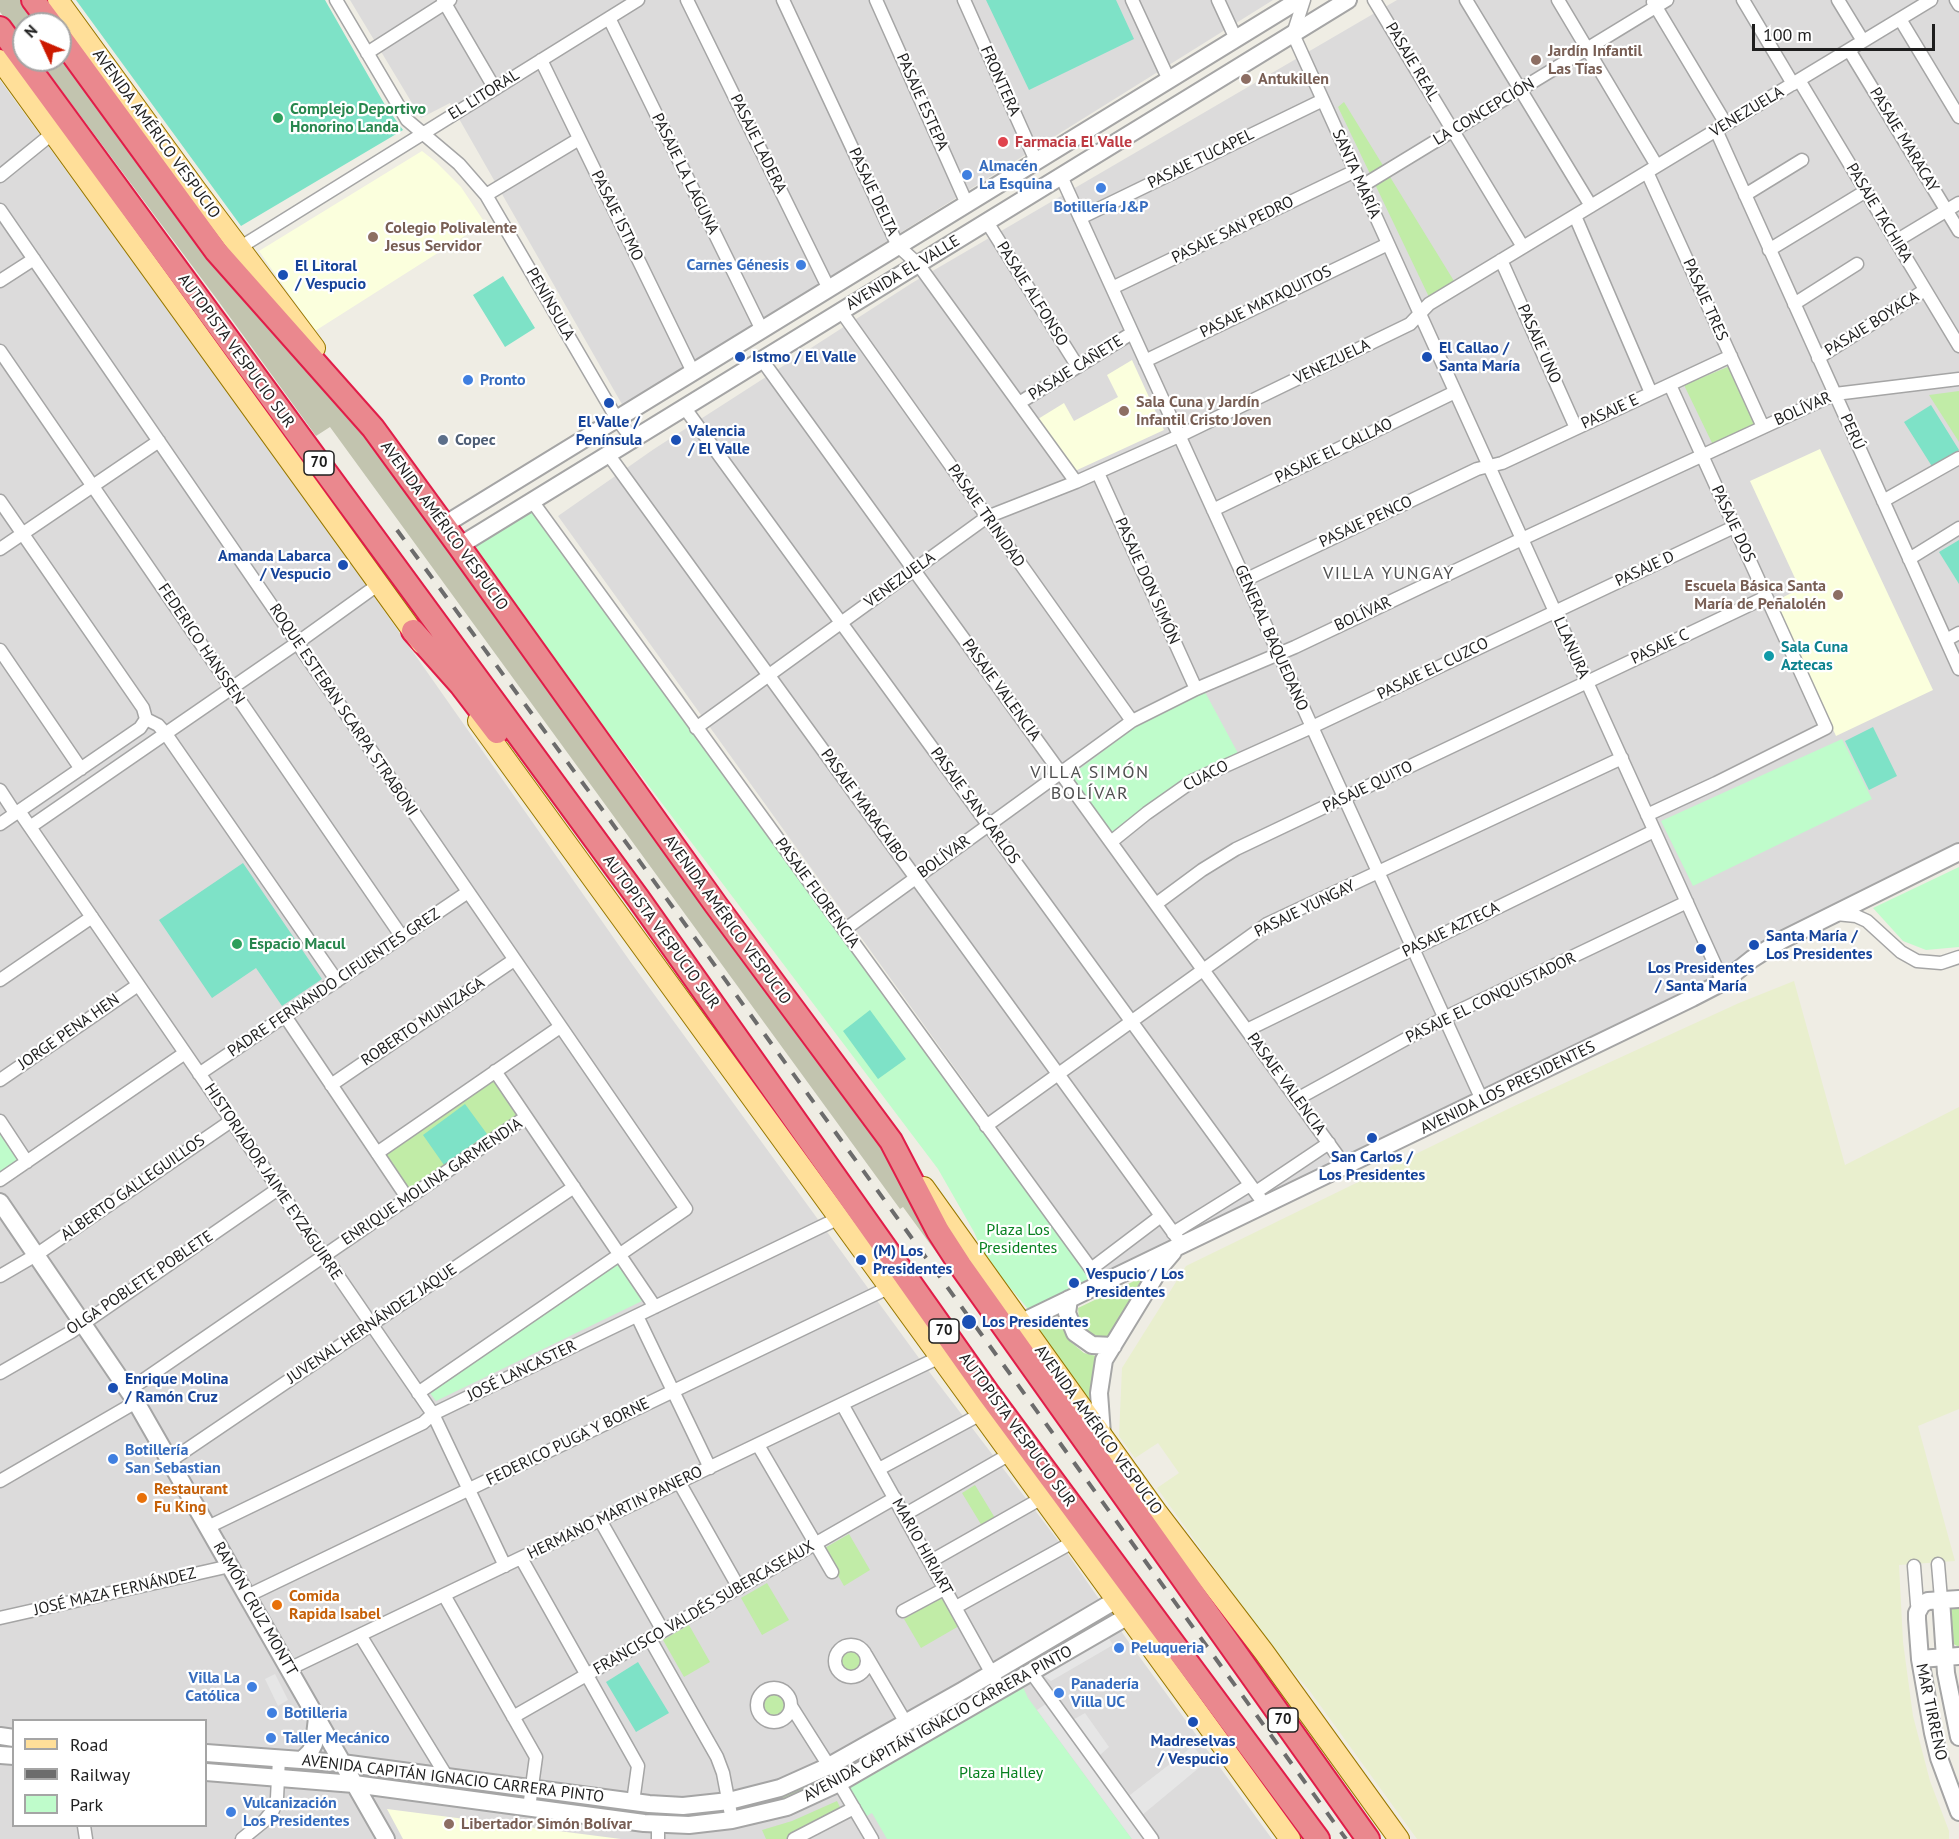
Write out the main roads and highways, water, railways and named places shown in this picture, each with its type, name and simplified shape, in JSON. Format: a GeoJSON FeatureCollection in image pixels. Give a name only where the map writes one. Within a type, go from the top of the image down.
{"type":"FeatureCollection","features":[{"type":"Feature","properties":{"kind":"highway","name":"AUTOPISTA VESPUCIO SUR"},"geometry":{"type":"LineString","coordinates":[[0,28],[638,898],[988,1393],[1318,1839]]}},
{"type":"Feature","properties":{"kind":"highway","name":"70"},"geometry":{"type":"LineString","coordinates":[[72,53],[216,251],[373,428]]}},
{"type":"Feature","properties":{"kind":"highway","name":"AVENIDA AMÉRICO VESPUCIO"},"geometry":{"type":"LineString","coordinates":[[373,428],[735,932],[891,1141]]}},
{"type":"Feature","properties":{"kind":"highway"},"geometry":{"type":"LineString","coordinates":[[413,631],[461,685],[572,829],[638,898]]}},
{"type":"Feature","properties":{"kind":"highway","name":"70"},"geometry":{"type":"LineString","coordinates":[[891,1141],[938,1231],[960,1266],[1367,1837]]}},
{"type":"Feature","properties":{"kind":"main road","name":"AVENIDA AMÉRICO VESPUCIO"},"geometry":{"type":"LineString","coordinates":[[58,0],[373,428]]}},
{"type":"Feature","properties":{"kind":"main road"},"geometry":{"type":"LineString","coordinates":[[0,60],[1290,1839]]}},
{"type":"Feature","properties":{"kind":"main road","name":"AVENIDA AMÉRICO VESPUCIO"},"geometry":{"type":"LineString","coordinates":[[891,1141],[1190,1556],[1293,1690],[1399,1839]]}},
{"type":"Feature","properties":{"kind":"railway"},"geometry":{"type":"LineString","coordinates":[[397,530],[604,812],[1346,1839]]}},
{"type":"Feature","properties":{"kind":"place","name":"Jardín Infantil Las Tías"},"geometry":{"type":"Point","coordinates":[1536,60]}},
{"type":"Feature","properties":{"kind":"place","name":"Antukillen"},"geometry":{"type":"Point","coordinates":[1246,79]}},
{"type":"Feature","properties":{"kind":"place","name":"Complejo Deportivo Honorino Landa"},"geometry":{"type":"Point","coordinates":[278,118]}},
{"type":"Feature","properties":{"kind":"place","name":"Farmacia El Valle"},"geometry":{"type":"Point","coordinates":[1003,142]}},
{"type":"Feature","properties":{"kind":"place","name":"Almacén La Esquina"},"geometry":{"type":"Point","coordinates":[967,175]}},
{"type":"Feature","properties":{"kind":"place","name":"Botillería J&P"},"geometry":{"type":"Point","coordinates":[1101,188]}},
{"type":"Feature","properties":{"kind":"place","name":"Colegio Polivalente Jesus Servidor"},"geometry":{"type":"Point","coordinates":[373,237]}},
{"type":"Feature","properties":{"kind":"place","name":"Carnes Génesis"},"geometry":{"type":"Point","coordinates":[801,265]}},
{"type":"Feature","properties":{"kind":"place","name":"El Litoral / Vespucio"},"geometry":{"type":"Point","coordinates":[283,275]}},
{"type":"Feature","properties":{"kind":"place","name":"Istmo / El Valle"},"geometry":{"type":"Point","coordinates":[740,357]}},
{"type":"Feature","properties":{"kind":"place","name":"El Callao / Santa María"},"geometry":{"type":"Point","coordinates":[1427,357]}},
{"type":"Feature","properties":{"kind":"place","name":"Pronto"},"geometry":{"type":"Point","coordinates":[468,380]}},
{"type":"Feature","properties":{"kind":"place","name":"El Valle / Península"},"geometry":{"type":"Point","coordinates":[609,403]}},
{"type":"Feature","properties":{"kind":"place","name":"Sala Cuna y Jardín Infantil Cristo Joven"},"geometry":{"type":"Point","coordinates":[1124,411]}},
{"type":"Feature","properties":{"kind":"place","name":"Copec"},"geometry":{"type":"Point","coordinates":[443,440]}},
{"type":"Feature","properties":{"kind":"place","name":"Valencia / El Valle"},"geometry":{"type":"Point","coordinates":[676,440]}},
{"type":"Feature","properties":{"kind":"place","name":"Amanda Labarca / Vespucio"},"geometry":{"type":"Point","coordinates":[343,565]}},
{"type":"Feature","properties":{"kind":"place","name":"Escuela Básica Santa María de Peñalolén"},"geometry":{"type":"Point","coordinates":[1838,595]}},
{"type":"Feature","properties":{"kind":"place","name":"Sala Cuna Aztecas"},"geometry":{"type":"Point","coordinates":[1769,656]}},
{"type":"Feature","properties":{"kind":"place","name":"Espacio Macul"},"geometry":{"type":"Point","coordinates":[237,944]}},
{"type":"Feature","properties":{"kind":"place","name":"Santa María / Los Presidentes"},"geometry":{"type":"Point","coordinates":[1754,945]}},
{"type":"Feature","properties":{"kind":"place","name":"Los Presidentes / Santa María"},"geometry":{"type":"Point","coordinates":[1701,949]}},
{"type":"Feature","properties":{"kind":"place","name":"San Carlos / Los Presidentes"},"geometry":{"type":"Point","coordinates":[1372,1138]}},
{"type":"Feature","properties":{"kind":"place","name":"(M) Los Presidentes"},"geometry":{"type":"Point","coordinates":[861,1260]}},
{"type":"Feature","properties":{"kind":"place","name":"Vespucio / Los Presidentes"},"geometry":{"type":"Point","coordinates":[1074,1283]}},
{"type":"Feature","properties":{"kind":"place","name":"Los Presidentes"},"geometry":{"type":"Point","coordinates":[969,1322]}},
{"type":"Feature","properties":{"kind":"place","name":"Enrique Molina / Ramón Cruz"},"geometry":{"type":"Point","coordinates":[113,1388]}},
{"type":"Feature","properties":{"kind":"place","name":"Botillería San Sebastian"},"geometry":{"type":"Point","coordinates":[113,1459]}},
{"type":"Feature","properties":{"kind":"place","name":"Restaurant Fu King"},"geometry":{"type":"Point","coordinates":[142,1498]}},
{"type":"Feature","properties":{"kind":"place","name":"Comida Rapida Isabel"},"geometry":{"type":"Point","coordinates":[277,1605]}},
{"type":"Feature","properties":{"kind":"place","name":"Peluqueria"},"geometry":{"type":"Point","coordinates":[1119,1648]}},
{"type":"Feature","properties":{"kind":"place","name":"Villa La Católica"},"geometry":{"type":"Point","coordinates":[252,1687]}},
{"type":"Feature","properties":{"kind":"place","name":"Panadería Villa UC"},"geometry":{"type":"Point","coordinates":[1059,1693]}},
{"type":"Feature","properties":{"kind":"place","name":"Botilleria"},"geometry":{"type":"Point","coordinates":[272,1713]}},
{"type":"Feature","properties":{"kind":"place","name":"Madreselvas / Vespucio"},"geometry":{"type":"Point","coordinates":[1193,1722]}},
{"type":"Feature","properties":{"kind":"place","name":"Taller Mecánico"},"geometry":{"type":"Point","coordinates":[271,1738]}},
{"type":"Feature","properties":{"kind":"place","name":"Vulcanización Los Presidentes"},"geometry":{"type":"Point","coordinates":[231,1812]}},
{"type":"Feature","properties":{"kind":"place","name":"Libertador Simón Bolívar"},"geometry":{"type":"Point","coordinates":[449,1824]}},
{"type":"Feature","properties":{"kind":"district","name":"VILLA YUNGAY"},"geometry":{"type":"Point","coordinates":[1389,574]}},
{"type":"Feature","properties":{"kind":"district","name":"VILLA SIMÓN BOLÍVAR"},"geometry":{"type":"Point","coordinates":[1090,783]}},
{"type":"Feature","properties":{"kind":"park label","name":"Plaza Los Presidentes"},"geometry":{"type":"Point","coordinates":[1018,1239]}},
{"type":"Feature","properties":{"kind":"park label","name":"Plaza Halley"},"geometry":{"type":"Point","coordinates":[1001,1773]}}]}
